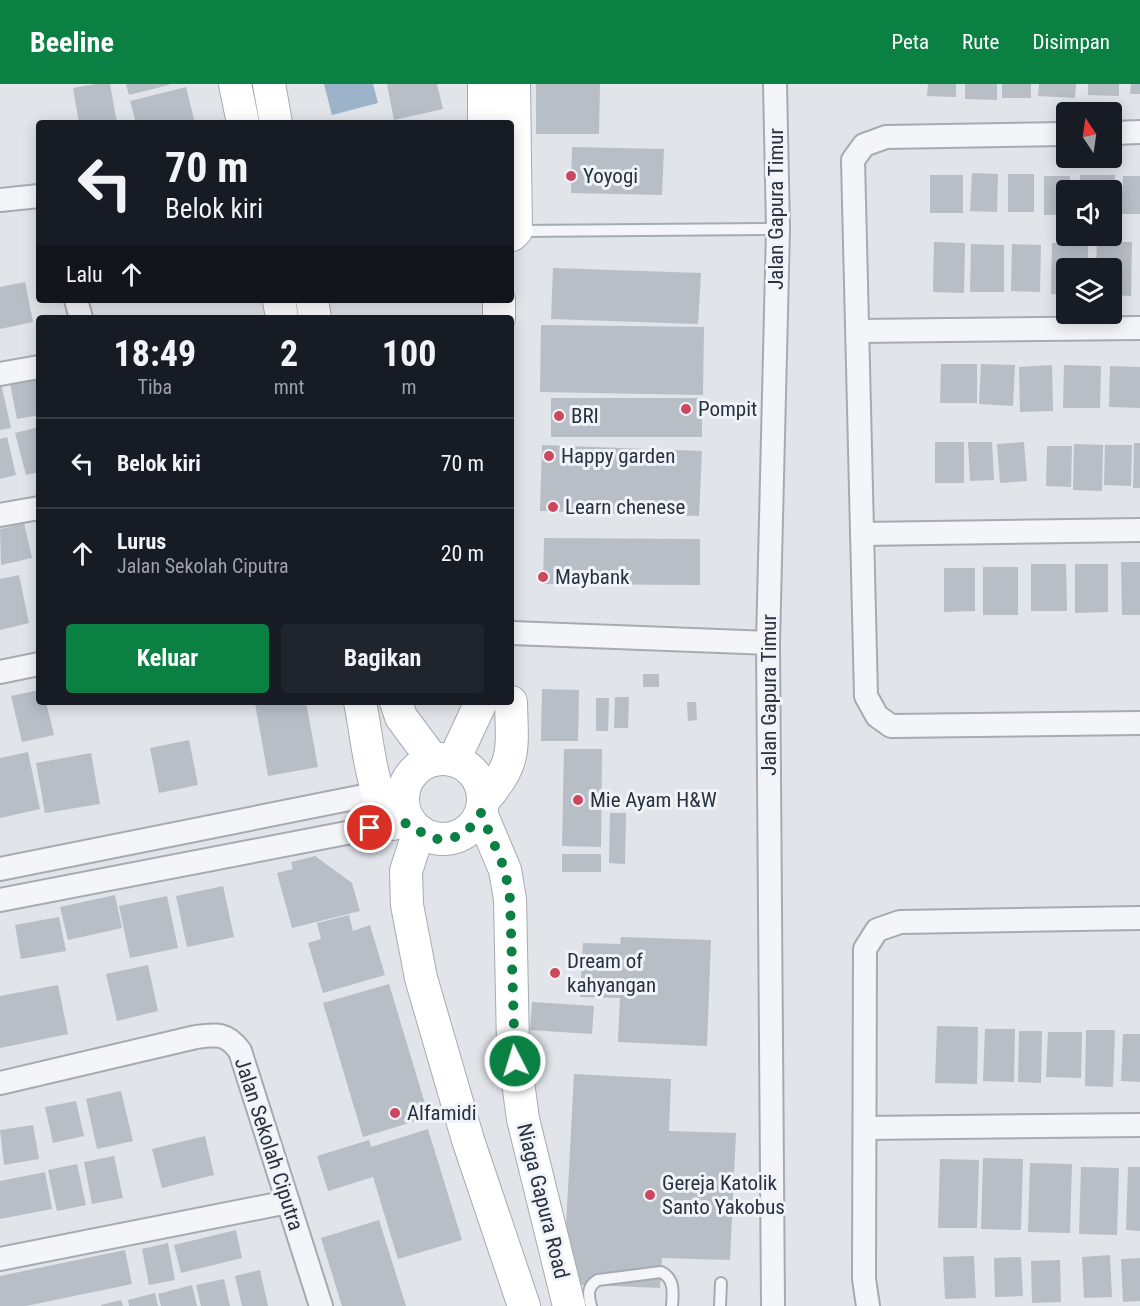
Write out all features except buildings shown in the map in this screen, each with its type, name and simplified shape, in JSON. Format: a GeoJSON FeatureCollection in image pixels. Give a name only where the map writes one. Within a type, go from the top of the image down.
{"type":"FeatureCollection","features":[{"type":"Feature","properties":{"kind":"street"},"geometry":{"type":"LineString","coordinates":[[235,84],[242,120]]}},
{"type":"Feature","properties":{"kind":"street"},"geometry":{"type":"LineString","coordinates":[[269,84],[275,120]]}},
{"type":"Feature","properties":{"kind":"street"},"geometry":{"type":"LineString","coordinates":[[484,84],[484,120]]}},
{"type":"Feature","properties":{"kind":"street"},"geometry":{"type":"LineString","coordinates":[[514,84],[514,120]]}},
{"type":"Feature","properties":{"kind":"street","name":"Jalan Gapura Timur"},"geometry":{"type":"LineString","coordinates":[[773,1306],[768,643],[778,229],[775,84]]}},
{"type":"Feature","properties":{"kind":"street"},"geometry":{"type":"LineString","coordinates":[[1122,133],[1140,132]]}},
{"type":"Feature","properties":{"kind":"street"},"geometry":{"type":"LineString","coordinates":[[1056,134],[886,137],[864,145],[854,160],[866,696],[877,716],[891,726],[1140,723]]}},
{"type":"Feature","properties":{"kind":"street"},"geometry":{"type":"LineString","coordinates":[[0,200],[36,196]]}},
{"type":"Feature","properties":{"kind":"street"},"geometry":{"type":"LineString","coordinates":[[858,331],[1140,328]]}},
{"type":"Feature","properties":{"kind":"street"},"geometry":{"type":"LineString","coordinates":[[0,374],[36,368]]}},
{"type":"Feature","properties":{"kind":"street"},"geometry":{"type":"LineString","coordinates":[[0,515],[36,509]]}},
{"type":"Feature","properties":{"kind":"street"},"geometry":{"type":"LineString","coordinates":[[862,534],[1140,530]]}},
{"type":"Feature","properties":{"kind":"street"},"geometry":{"type":"LineString","coordinates":[[514,633],[768,643]]}},
{"type":"Feature","properties":{"kind":"street"},"geometry":{"type":"LineString","coordinates":[[0,672],[36,665]]}},
{"type":"Feature","properties":{"kind":"street"},"geometry":{"type":"LineString","coordinates":[[361,705],[384,810],[408,827],[442,839],[466,832],[503,778],[510,759],[511,705]]}},
{"type":"Feature","properties":{"kind":"street"},"geometry":{"type":"LineString","coordinates":[[397,705],[401,717],[443,760]]}},
{"type":"Feature","properties":{"kind":"street"},"geometry":{"type":"LineString","coordinates":[[443,760],[479,705]]}},
{"type":"Feature","properties":{"kind":"street"},"geometry":{"type":"LineString","coordinates":[[483,806],[479,779],[463,764],[443,760],[413,771],[403,792],[408,827],[407,905],[421,978],[468,1140],[524,1306]]}},
{"type":"Feature","properties":{"kind":"street"},"geometry":{"type":"LineString","coordinates":[[0,869],[379,793]]}},
{"type":"Feature","properties":{"kind":"street","name":"Niaga Gapura Road"},"geometry":{"type":"LineString","coordinates":[[483,806],[505,870],[510,899],[513,1045],[523,1119],[569,1306]]}},
{"type":"Feature","properties":{"kind":"street"},"geometry":{"type":"LineString","coordinates":[[0,900],[408,827]]}},
{"type":"Feature","properties":{"kind":"street"},"geometry":{"type":"LineString","coordinates":[[868,1306],[864,1279],[865,949],[878,930],[900,922],[1140,918]]}},
{"type":"Feature","properties":{"kind":"street","name":"Jalan Sekolah Ciputra"},"geometry":{"type":"LineString","coordinates":[[0,1083],[196,1037],[221,1034],[232,1040],[240,1051],[321,1306]]}},
{"type":"Feature","properties":{"kind":"street"},"geometry":{"type":"LineString","coordinates":[[866,1128],[1140,1125]]}},
{"type":"Feature","properties":{"kind":"street"},"geometry":{"type":"LineString","coordinates":[[0,1259],[288,1202]]}},
{"type":"Feature","properties":{"kind":"lane"},"geometry":{"type":"LineString","coordinates":[[514,232],[778,229]]}},
{"type":"Feature","properties":{"kind":"lane"},"geometry":{"type":"LineString","coordinates":[[591,1306],[589,1292],[591,1284],[598,1280],[661,1272],[667,1275],[673,1287],[672,1306]]}},
{"type":"Feature","properties":{"kind":"lane"},"geometry":{"type":"LineString","coordinates":[[720,1306],[722,1283]]}},
{"type":"Feature","properties":{"kind":"water"},"geometry":{"type":"Polygon","coordinates":[[[324,84],[373,84],[378,103],[332,115],[324,84]]]}},
{"type":"Feature","properties":{"kind":"place","name":"Yoyogi"},"geometry":{"type":"Point","coordinates":[571,176]}},
{"type":"Feature","properties":{"kind":"place","name":"Pompit"},"geometry":{"type":"Point","coordinates":[686,409]}},
{"type":"Feature","properties":{"kind":"place","name":"BRI"},"geometry":{"type":"Point","coordinates":[559,416]}},
{"type":"Feature","properties":{"kind":"place","name":"Happy garden"},"geometry":{"type":"Point","coordinates":[549,456]}},
{"type":"Feature","properties":{"kind":"place","name":"Learn chenese"},"geometry":{"type":"Point","coordinates":[553,507]}},
{"type":"Feature","properties":{"kind":"place","name":"Maybank"},"geometry":{"type":"Point","coordinates":[543,577]}},
{"type":"Feature","properties":{"kind":"place","name":"Mie Ayam H&W"},"geometry":{"type":"Point","coordinates":[578,800]}},
{"type":"Feature","properties":{"kind":"place","name":"Dream of kahyangan"},"geometry":{"type":"Point","coordinates":[555,973]}},
{"type":"Feature","properties":{"kind":"place","name":"Alfamidi"},"geometry":{"type":"Point","coordinates":[395,1113]}},
{"type":"Feature","properties":{"kind":"place","name":"Gereja Katolik Santo Yakobus"},"geometry":{"type":"Point","coordinates":[650,1195]}},
{"type":"Feature","properties":{"kind":"route"},"geometry":{"type":"LineString","coordinates":[[370,828],[393,824],[412,825],[430,837],[442,839],[466,832],[476,823],[481,813],[505,870],[510,899],[515,1061]]}}]}
